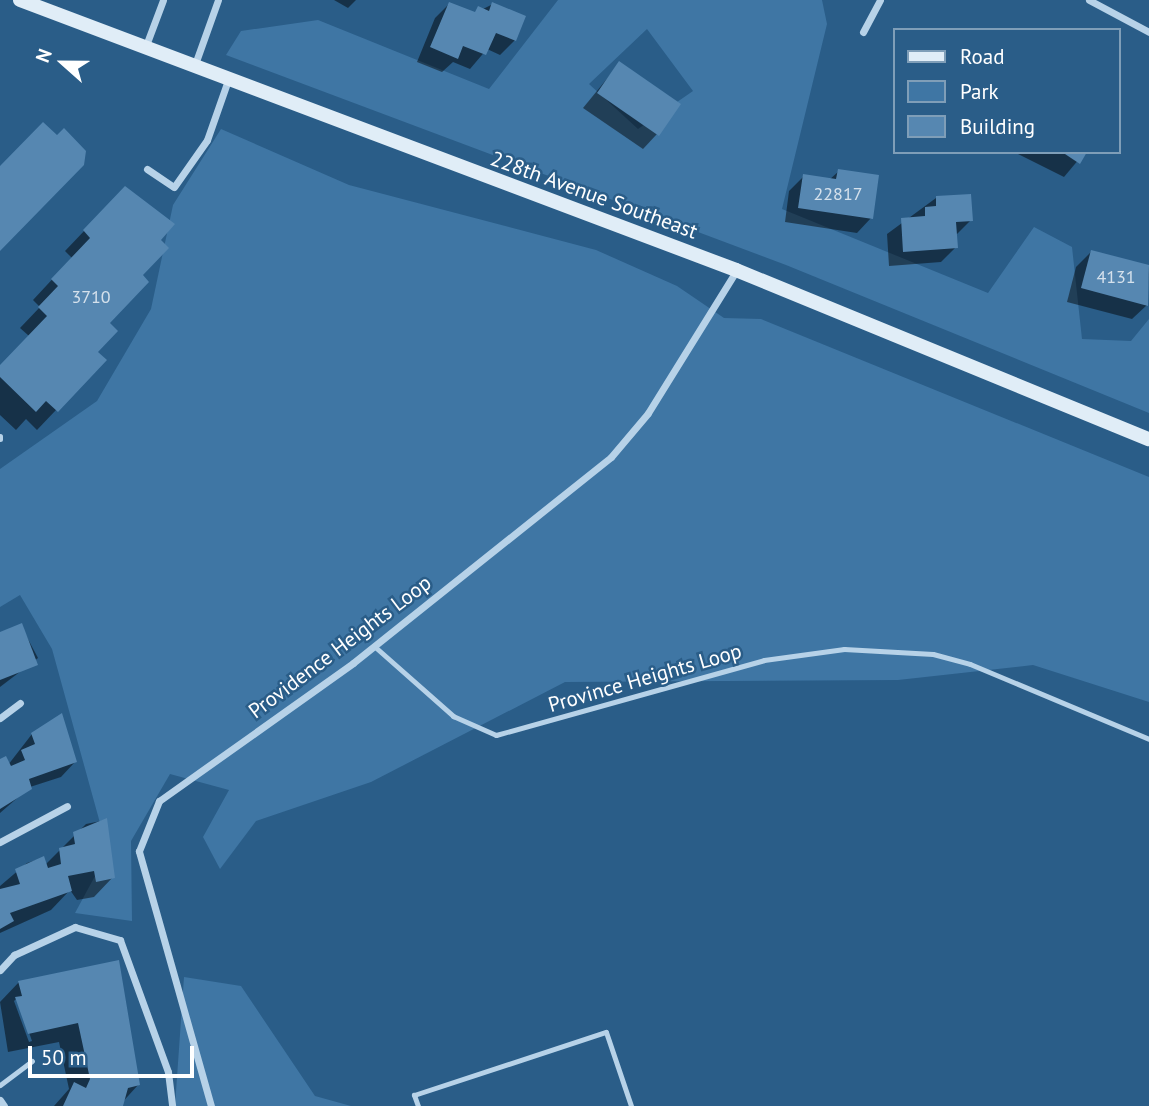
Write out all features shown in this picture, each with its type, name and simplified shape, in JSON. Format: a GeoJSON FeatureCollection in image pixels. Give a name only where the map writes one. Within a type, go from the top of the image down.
{"type":"FeatureCollection","features":[{"type":"Feature","properties":{"kind":"main road","name":"228th Avenue Southeast"},"geometry":{"type":"LineString","coordinates":[[20,0],[736,270],[1149,439]]}},
{"type":"Feature","properties":{"kind":"street"},"geometry":{"type":"LineString","coordinates":[[145,49],[163,0]]}},
{"type":"Feature","properties":{"kind":"street"},"geometry":{"type":"LineString","coordinates":[[194,67],[218,0]]}},
{"type":"Feature","properties":{"kind":"street"},"geometry":{"type":"LineString","coordinates":[[863,32],[880,0]]}},
{"type":"Feature","properties":{"kind":"street"},"geometry":{"type":"LineString","coordinates":[[1089,0],[1149,32]]}},
{"type":"Feature","properties":{"kind":"street"},"geometry":{"type":"LineString","coordinates":[[146,169],[174,187],[207,139],[228,80]]}},
{"type":"Feature","properties":{"kind":"street","name":"Providence Heights Loop"},"geometry":{"type":"LineString","coordinates":[[211,1106],[147,892],[139,851],[143,834],[159,802],[374,646],[611,457],[648,413],[736,270]]}},
{"type":"Feature","properties":{"kind":"street"},"geometry":{"type":"LineString","coordinates":[[0,718],[20,703]]}},
{"type":"Feature","properties":{"kind":"street"},"geometry":{"type":"LineString","coordinates":[[0,842],[67,806]]}},
{"type":"Feature","properties":{"kind":"street"},"geometry":{"type":"LineString","coordinates":[[0,970],[14,955],[75,928],[120,940],[168,1072],[172,1106]]}},
{"type":"Feature","properties":{"kind":"street"},"geometry":{"type":"LineString","coordinates":[[0,1100],[4,1106]]}},
{"type":"Feature","properties":{"kind":"lane","name":"Province Heights Loop"},"geometry":{"type":"LineString","coordinates":[[374,646],[453,716],[496,735],[764,660],[844,649],[933,654],[970,664],[1149,739]]}},
{"type":"Feature","properties":{"kind":"lane"},"geometry":{"type":"LineString","coordinates":[[418,1106],[414,1095],[607,1032],[631,1106]]}},
{"type":"Feature","properties":{"kind":"lane"},"geometry":{"type":"LineString","coordinates":[[0,1085],[32,1061]]}},
{"type":"Feature","properties":{"kind":"green space"},"geometry":{"type":"Polygon","coordinates":[[[558,0],[822,0],[827,24],[782,209],[988,293],[1034,227],[1072,247],[1082,339],[1131,341],[1149,319],[1149,413],[786,265],[226,55],[241,31],[318,20],[489,89],[558,0]],[[647,29],[589,84],[638,129],[693,91],[647,29]]]}},
{"type":"Feature","properties":{"kind":"green space"},"geometry":{"type":"Polygon","coordinates":[[[221,129],[349,185],[596,250],[677,286],[724,318],[761,319],[1149,477],[1149,702],[1033,665],[898,680],[565,682],[371,782],[256,821],[220,869],[203,837],[229,790],[170,774],[131,841],[132,921],[75,913],[108,852],[52,649],[20,595],[0,607],[0,469],[97,401],[151,309],[173,205],[221,129]]]}},
{"type":"Feature","properties":{"kind":"green space"},"geometry":{"type":"Polygon","coordinates":[[[184,977],[241,986],[315,1096],[351,1106],[175,1106],[184,977]]]}},
{"type":"Feature","properties":{"kind":"building"},"geometry":{"type":"Polygon","coordinates":[[[449,2],[475,12],[478,6],[489,11],[492,2],[526,16],[516,41],[496,33],[486,55],[463,46],[458,59],[430,47],[449,2]]]}},
{"type":"Feature","properties":{"kind":"building"},"geometry":{"type":"Polygon","coordinates":[[[619,61],[681,104],[659,136],[597,93],[619,61]]]}},
{"type":"Feature","properties":{"kind":"building"},"geometry":{"type":"Polygon","coordinates":[[[43,122],[57,135],[64,128],[86,151],[84,165],[0,251],[0,166],[43,122]]]}},
{"type":"Feature","properties":{"kind":"building"},"geometry":{"type":"Polygon","coordinates":[[[1065,154],[1086,154],[1080,164],[1065,154]]]}},
{"type":"Feature","properties":{"kind":"building"},"geometry":{"type":"Polygon","coordinates":[[[838,169],[879,175],[873,219],[798,208],[803,174],[836,179],[838,169]]]}},
{"type":"Feature","properties":{"kind":"building"},"geometry":{"type":"Polygon","coordinates":[[[125,186],[175,224],[161,240],[169,248],[143,275],[149,282],[110,323],[118,331],[98,352],[107,360],[58,412],[46,401],[36,412],[0,377],[0,365],[47,316],[38,307],[58,286],[51,279],[90,238],[83,230],[125,186]]]}},
{"type":"Feature","properties":{"kind":"building"},"geometry":{"type":"Polygon","coordinates":[[[971,194],[973,221],[956,222],[958,248],[903,252],[901,218],[925,216],[925,207],[936,206],[936,196],[971,194]]]}},
{"type":"Feature","properties":{"kind":"building"},"geometry":{"type":"Polygon","coordinates":[[[1091,250],[1149,265],[1148,306],[1081,288],[1091,250]]]}},
{"type":"Feature","properties":{"kind":"building"},"geometry":{"type":"Polygon","coordinates":[[[22,623],[38,665],[0,680],[0,632],[22,623]]]}},
{"type":"Feature","properties":{"kind":"building"},"geometry":{"type":"Polygon","coordinates":[[[62,713],[77,762],[29,779],[32,789],[0,809],[0,759],[6,756],[11,766],[25,760],[21,750],[35,744],[31,733],[62,713]]]}},
{"type":"Feature","properties":{"kind":"building"},"geometry":{"type":"Polygon","coordinates":[[[107,818],[115,878],[96,882],[94,871],[68,876],[72,891],[10,913],[14,921],[0,929],[0,889],[20,884],[15,869],[44,856],[48,868],[61,864],[59,848],[75,844],[73,832],[107,818]]]}},
{"type":"Feature","properties":{"kind":"building"},"geometry":{"type":"Polygon","coordinates":[[[119,960],[140,1085],[128,1088],[123,1106],[63,1106],[74,1082],[86,1088],[90,1079],[78,1023],[28,1034],[15,997],[22,996],[18,981],[119,960]]]}}]}
